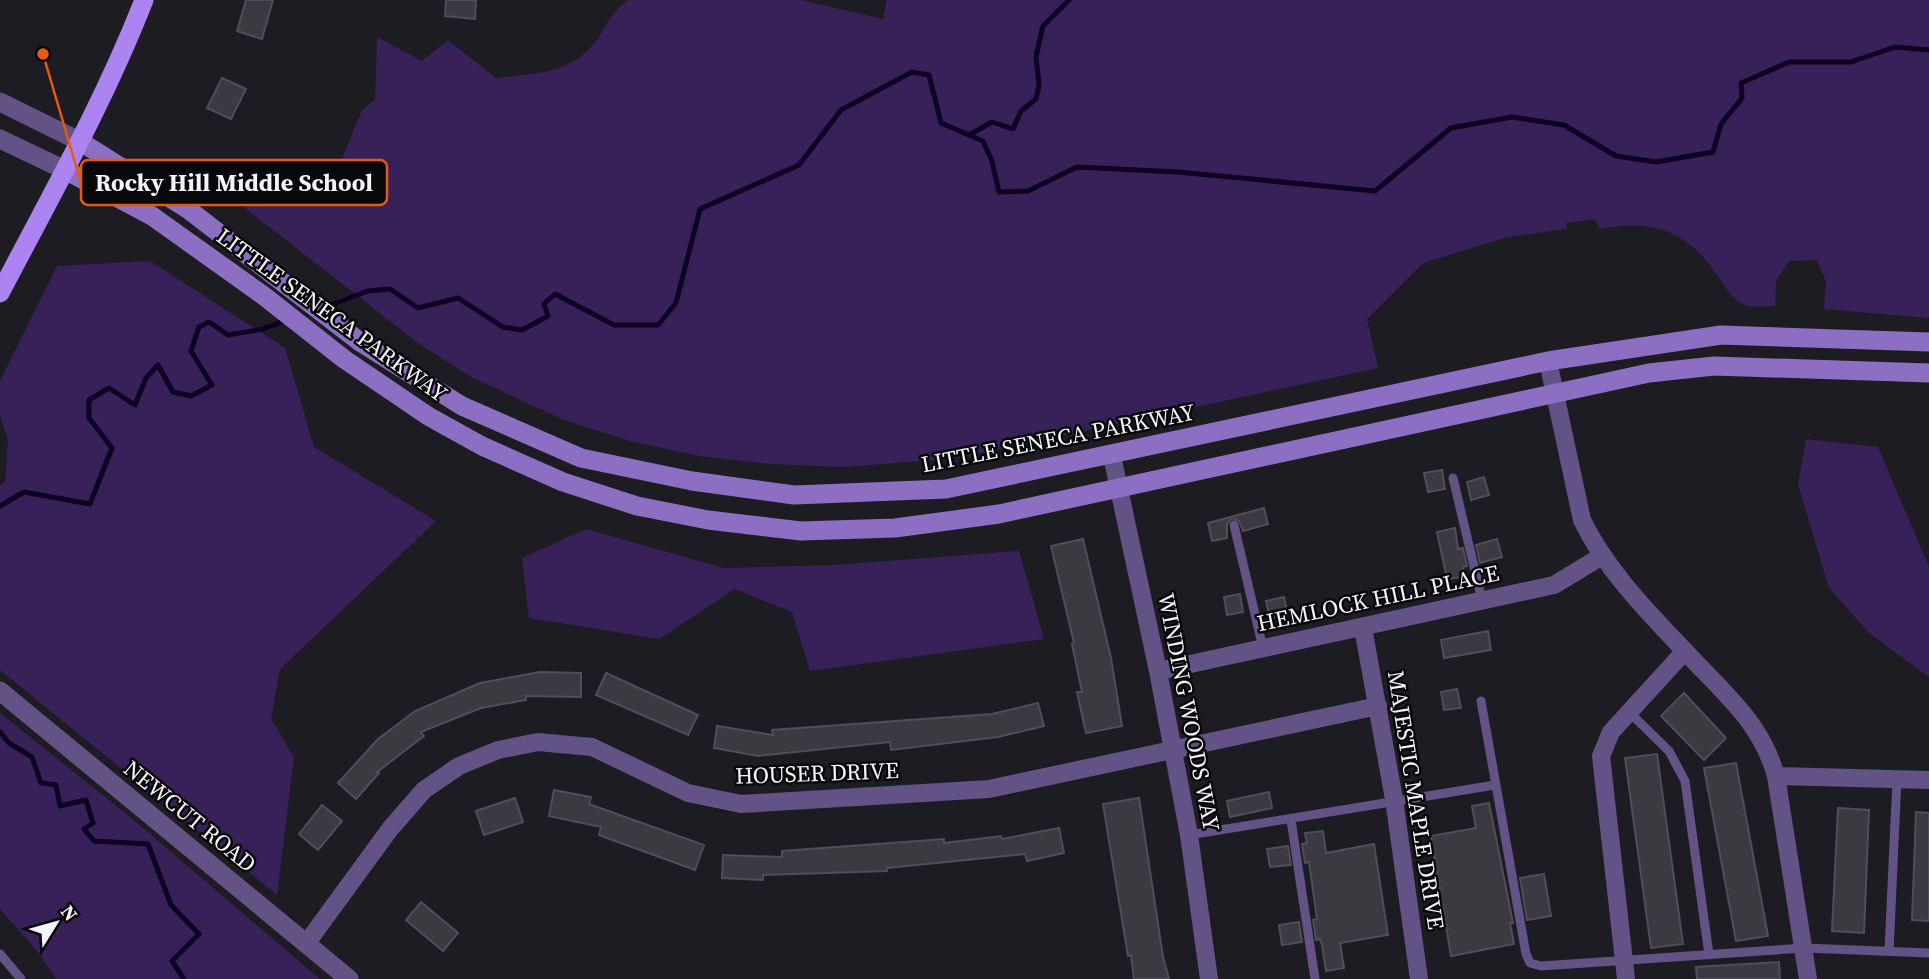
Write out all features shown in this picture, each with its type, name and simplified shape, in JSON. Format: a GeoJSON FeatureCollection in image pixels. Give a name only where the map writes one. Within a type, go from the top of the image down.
{"type":"FeatureCollection","features":[{"type":"Feature","properties":{"kind":"main road"},"geometry":{"type":"LineString","coordinates":[[0,293],[117,69],[144,0]]}},
{"type":"Feature","properties":{"kind":"main road","name":"LITTLE SENECA PARKWAY"},"geometry":{"type":"LineString","coordinates":[[81,142],[188,210],[360,342],[462,406],[581,458],[692,481],[794,495],[946,489],[1112,456],[1548,361],[1721,335],[1929,342]]}},
{"type":"Feature","properties":{"kind":"main road","name":"LITTLE SENECA PARKWAY"},"geometry":{"type":"LineString","coordinates":[[66,171],[152,216],[264,296],[344,359],[428,416],[482,446],[588,490],[637,506],[708,520],[801,531],[895,528],[999,514],[1649,373],[1714,366],[1929,373]]}},
{"type":"Feature","properties":{"kind":"street","name":"LITTLE SENECA PARKWAY"},"geometry":{"type":"LineString","coordinates":[[0,102],[81,142]]}},
{"type":"Feature","properties":{"kind":"street","name":"LITTLE SENECA PARKWAY"},"geometry":{"type":"LineString","coordinates":[[0,139],[66,171]]}},
{"type":"Feature","properties":{"kind":"street"},"geometry":{"type":"LineString","coordinates":[[1548,361],[1582,520],[1602,556],[1685,650],[1750,718],[1768,748],[1776,775],[1808,979]]}},
{"type":"Feature","properties":{"kind":"street","name":"WINDING WOODS WAY"},"geometry":{"type":"LineString","coordinates":[[1112,456],[1158,671],[1189,835],[1209,979]]}},
{"type":"Feature","properties":{"kind":"street","name":"HEMLOCK HILL PLACE"},"geometry":{"type":"LineString","coordinates":[[1158,671],[1554,585],[1602,556]]}},
{"type":"Feature","properties":{"kind":"street","name":"MAJESTIC MAPLE DRIVE"},"geometry":{"type":"LineString","coordinates":[[1363,628],[1394,799],[1419,979]]}},
{"type":"Feature","properties":{"kind":"street"},"geometry":{"type":"LineString","coordinates":[[1626,979],[1601,757],[1611,732],[1685,650]]}},
{"type":"Feature","properties":{"kind":"street","name":"NEWCUT ROAD"},"geometry":{"type":"LineString","coordinates":[[0,691],[349,979]]}},
{"type":"Feature","properties":{"kind":"street","name":"HOUSER DRIVE"},"geometry":{"type":"LineString","coordinates":[[306,944],[390,828],[424,790],[459,766],[498,750],[538,742],[592,747],[688,793],[741,804],[989,789],[1378,706]]}},
{"type":"Feature","properties":{"kind":"street"},"geometry":{"type":"LineString","coordinates":[[1776,775],[1929,780]]}},
{"type":"Feature","properties":{"kind":"lane"},"geometry":{"type":"LineString","coordinates":[[1453,478],[1482,600]]}},
{"type":"Feature","properties":{"kind":"lane"},"geometry":{"type":"LineString","coordinates":[[1234,525],[1263,648]]}},
{"type":"Feature","properties":{"kind":"lane"},"geometry":{"type":"LineString","coordinates":[[1481,701],[1526,954],[1530,963],[1541,966],[1805,948],[1929,953]]}},
{"type":"Feature","properties":{"kind":"lane"},"geometry":{"type":"LineString","coordinates":[[1629,712],[1670,751],[1685,781],[1709,955]]}},
{"type":"Feature","properties":{"kind":"lane"},"geometry":{"type":"LineString","coordinates":[[1889,951],[1897,779]]}},
{"type":"Feature","properties":{"kind":"lane"},"geometry":{"type":"LineString","coordinates":[[1189,835],[1291,820],[1394,799],[1495,785]]}},
{"type":"Feature","properties":{"kind":"lane"},"geometry":{"type":"LineString","coordinates":[[1291,820],[1315,979]]}},
{"type":"Feature","properties":{"kind":"lane"},"geometry":{"type":"LineString","coordinates":[[0,954],[21,979]]}},
{"type":"Feature","properties":{"kind":"shaded area"},"geometry":{"type":"Polygon","coordinates":[[[628,0],[800,0],[883,19],[887,0],[1929,0],[1929,318],[1824,309],[1826,282],[1817,260],[1790,261],[1776,280],[1775,306],[1746,305],[1734,299],[1705,259],[1680,238],[1651,227],[1618,226],[1599,229],[1595,219],[1566,223],[1567,229],[1507,237],[1423,263],[1367,319],[1378,368],[957,458],[844,467],[770,464],[699,456],[630,441],[564,420],[473,378],[418,343],[218,187],[232,160],[301,195],[332,183],[362,110],[375,100],[377,37],[422,61],[448,40],[496,78],[537,73],[563,66],[585,53],[613,15],[628,0]]]}},
{"type":"Feature","properties":{"kind":"shaded area"},"geometry":{"type":"Polygon","coordinates":[[[150,261],[285,348],[314,447],[436,521],[280,669],[271,719],[294,757],[277,895],[0,670],[0,485],[5,482],[8,440],[0,416],[0,381],[57,266],[150,261]]]}},
{"type":"Feature","properties":{"kind":"shaded area"},"geometry":{"type":"Polygon","coordinates":[[[1806,439],[1878,447],[1929,567],[1929,677],[1869,633],[1829,588],[1798,484],[1806,439]]]}},
{"type":"Feature","properties":{"kind":"shaded area"},"geometry":{"type":"Polygon","coordinates":[[[586,529],[724,568],[833,565],[1019,551],[1044,639],[810,671],[792,612],[735,589],[659,639],[529,618],[522,558],[586,529]]]}},
{"type":"Feature","properties":{"kind":"shaded area"},"geometry":{"type":"Polygon","coordinates":[[[0,713],[124,812],[320,979],[56,979],[39,953],[0,909],[0,713]]]}},
{"type":"Feature","properties":{"kind":"building"},"geometry":{"type":"Polygon","coordinates":[[[246,0],[273,0],[262,39],[237,31],[246,0]]]}},
{"type":"Feature","properties":{"kind":"building"},"geometry":{"type":"Polygon","coordinates":[[[446,0],[476,0],[475,19],[445,16],[446,0]]]}},
{"type":"Feature","properties":{"kind":"building"},"geometry":{"type":"Polygon","coordinates":[[[222,78],[246,89],[231,119],[207,108],[222,78]]]}},
{"type":"Feature","properties":{"kind":"building"},"geometry":{"type":"Polygon","coordinates":[[[1442,470],[1445,489],[1428,492],[1424,473],[1442,470]]]}},
{"type":"Feature","properties":{"kind":"building"},"geometry":{"type":"Polygon","coordinates":[[[1484,477],[1489,495],[1471,500],[1467,482],[1484,477]]]}},
{"type":"Feature","properties":{"kind":"building"},"geometry":{"type":"Polygon","coordinates":[[[1264,508],[1268,524],[1243,531],[1239,521],[1232,518],[1227,524],[1227,538],[1212,541],[1208,523],[1264,508]]]}},
{"type":"Feature","properties":{"kind":"building"},"geometry":{"type":"Polygon","coordinates":[[[1455,528],[1458,549],[1463,548],[1467,566],[1463,567],[1465,577],[1447,579],[1437,532],[1455,528]]]}},
{"type":"Feature","properties":{"kind":"building"},"geometry":{"type":"Polygon","coordinates":[[[1083,539],[1111,658],[1122,726],[1086,733],[1077,692],[1082,692],[1072,644],[1074,643],[1051,546],[1083,539]]]}},
{"type":"Feature","properties":{"kind":"building"},"geometry":{"type":"Polygon","coordinates":[[[1497,539],[1502,557],[1480,563],[1476,545],[1497,539]]]}},
{"type":"Feature","properties":{"kind":"building"},"geometry":{"type":"Polygon","coordinates":[[[1240,594],[1243,612],[1227,615],[1224,597],[1240,594]]]}},
{"type":"Feature","properties":{"kind":"building"},"geometry":{"type":"Polygon","coordinates":[[[1284,597],[1288,615],[1270,619],[1266,601],[1284,597]]]}},
{"type":"Feature","properties":{"kind":"building"},"geometry":{"type":"Polygon","coordinates":[[[1488,631],[1491,650],[1444,658],[1441,640],[1488,631]]]}},
{"type":"Feature","properties":{"kind":"building"},"geometry":{"type":"Polygon","coordinates":[[[540,672],[581,673],[581,697],[526,696],[526,700],[481,708],[421,732],[424,736],[377,772],[379,773],[356,799],[338,783],[378,739],[415,711],[480,683],[540,672]]]}},
{"type":"Feature","properties":{"kind":"building"},"geometry":{"type":"Polygon","coordinates":[[[606,673],[698,715],[688,735],[596,695],[606,673]]]}},
{"type":"Feature","properties":{"kind":"building"},"geometry":{"type":"Polygon","coordinates":[[[1457,689],[1461,708],[1444,710],[1441,692],[1457,689]]]}},
{"type":"Feature","properties":{"kind":"building"},"geometry":{"type":"Polygon","coordinates":[[[1684,693],[1726,738],[1704,760],[1661,716],[1684,693]]]}},
{"type":"Feature","properties":{"kind":"building"},"geometry":{"type":"Polygon","coordinates":[[[1038,703],[1044,726],[998,737],[891,750],[890,742],[758,756],[714,748],[717,726],[773,735],[772,730],[992,714],[1038,703]]]}},
{"type":"Feature","properties":{"kind":"building"},"geometry":{"type":"Polygon","coordinates":[[[1657,754],[1683,944],[1651,948],[1625,758],[1657,754]]]}},
{"type":"Feature","properties":{"kind":"building"},"geometry":{"type":"Polygon","coordinates":[[[1736,763],[1768,936],[1736,941],[1704,768],[1736,763]]]}},
{"type":"Feature","properties":{"kind":"building"},"geometry":{"type":"Polygon","coordinates":[[[554,790],[591,797],[589,804],[704,845],[695,870],[599,835],[601,827],[549,816],[554,790]]]}},
{"type":"Feature","properties":{"kind":"building"},"geometry":{"type":"Polygon","coordinates":[[[1269,792],[1272,808],[1230,817],[1227,801],[1269,792]]]}},
{"type":"Feature","properties":{"kind":"building"},"geometry":{"type":"Polygon","coordinates":[[[515,798],[523,822],[484,835],[476,811],[515,798]]]}},
{"type":"Feature","properties":{"kind":"building"},"geometry":{"type":"Polygon","coordinates":[[[1139,798],[1163,957],[1169,979],[1134,979],[1131,955],[1128,956],[1103,804],[1139,798]]]}},
{"type":"Feature","properties":{"kind":"building"},"geometry":{"type":"Polygon","coordinates":[[[1489,803],[1513,923],[1510,923],[1514,944],[1451,956],[1431,836],[1476,828],[1472,806],[1489,803]]]}},
{"type":"Feature","properties":{"kind":"building"},"geometry":{"type":"Polygon","coordinates":[[[322,805],[342,821],[318,850],[299,834],[322,805]]]}},
{"type":"Feature","properties":{"kind":"building"},"geometry":{"type":"Polygon","coordinates":[[[1838,808],[1869,810],[1864,933],[1832,931],[1838,808]]]}},
{"type":"Feature","properties":{"kind":"building"},"geometry":{"type":"Polygon","coordinates":[[[1916,812],[1929,813],[1929,921],[1912,920],[1916,812]]]}},
{"type":"Feature","properties":{"kind":"building"},"geometry":{"type":"Polygon","coordinates":[[[1059,828],[1064,853],[1027,861],[1025,854],[887,868],[887,871],[763,875],[763,880],[722,878],[723,855],[782,857],[782,851],[944,839],[944,843],[1001,836],[1002,839],[1059,828]]]}},
{"type":"Feature","properties":{"kind":"building"},"geometry":{"type":"Polygon","coordinates":[[[1323,831],[1326,853],[1374,844],[1388,935],[1340,943],[1344,968],[1326,971],[1322,945],[1320,939],[1316,940],[1313,920],[1317,919],[1309,862],[1305,863],[1302,844],[1307,843],[1305,833],[1323,831]]]}},
{"type":"Feature","properties":{"kind":"building"},"geometry":{"type":"Polygon","coordinates":[[[1288,846],[1291,865],[1270,867],[1267,849],[1288,846]]]}},
{"type":"Feature","properties":{"kind":"building"},"geometry":{"type":"Polygon","coordinates":[[[1544,874],[1551,916],[1527,920],[1520,878],[1544,874]]]}},
{"type":"Feature","properties":{"kind":"building"},"geometry":{"type":"Polygon","coordinates":[[[421,902],[458,933],[443,951],[406,920],[421,902]]]}},
{"type":"Feature","properties":{"kind":"building"},"geometry":{"type":"Polygon","coordinates":[[[1299,922],[1302,942],[1282,945],[1279,925],[1299,922]]]}},
{"type":"Feature","properties":{"kind":"building"},"geometry":{"type":"Polygon","coordinates":[[[1779,962],[1780,979],[1697,979],[1696,967],[1779,962]]]}},
{"type":"Feature","properties":{"kind":"waterway"},"geometry":{"type":"LineString","coordinates":[[969,135],[992,122],[1013,129],[1021,111],[1036,99],[1039,85],[1036,57],[1043,26],[1069,0]]}},
{"type":"Feature","properties":{"kind":"waterway"},"geometry":{"type":"LineString","coordinates":[[323,308],[368,291],[390,289],[418,308],[458,298],[503,327],[522,330],[548,316],[544,304],[555,294],[614,325],[658,325],[676,303],[700,209],[799,165],[841,110],[912,72],[929,75],[941,123],[983,141],[992,161],[999,192],[1028,191],[1077,167],[1178,172],[1375,191],[1451,128],[1512,117],[1564,125],[1616,156],[1656,162],[1713,152],[1721,124],[1742,98],[1741,83],[1789,62],[1851,62],[1895,47],[1929,50]]}},
{"type":"Feature","properties":{"kind":"waterway"},"geometry":{"type":"LineString","coordinates":[[0,506],[24,492],[90,504],[112,448],[89,418],[89,400],[109,388],[135,405],[146,378],[158,365],[173,392],[191,396],[212,385],[191,351],[199,327],[209,322],[228,335],[263,329],[287,320]]}},
{"type":"Feature","properties":{"kind":"waterway"},"geometry":{"type":"LineString","coordinates":[[0,732],[9,743],[32,757],[41,783],[56,785],[60,806],[86,800],[93,823],[84,829],[94,841],[148,844],[171,905],[199,934],[172,961],[184,979]]}},
{"type":"Feature","properties":{"kind":"place","name":"Rocky Hill Middle School"},"geometry":{"type":"Point","coordinates":[43,54]}}]}
